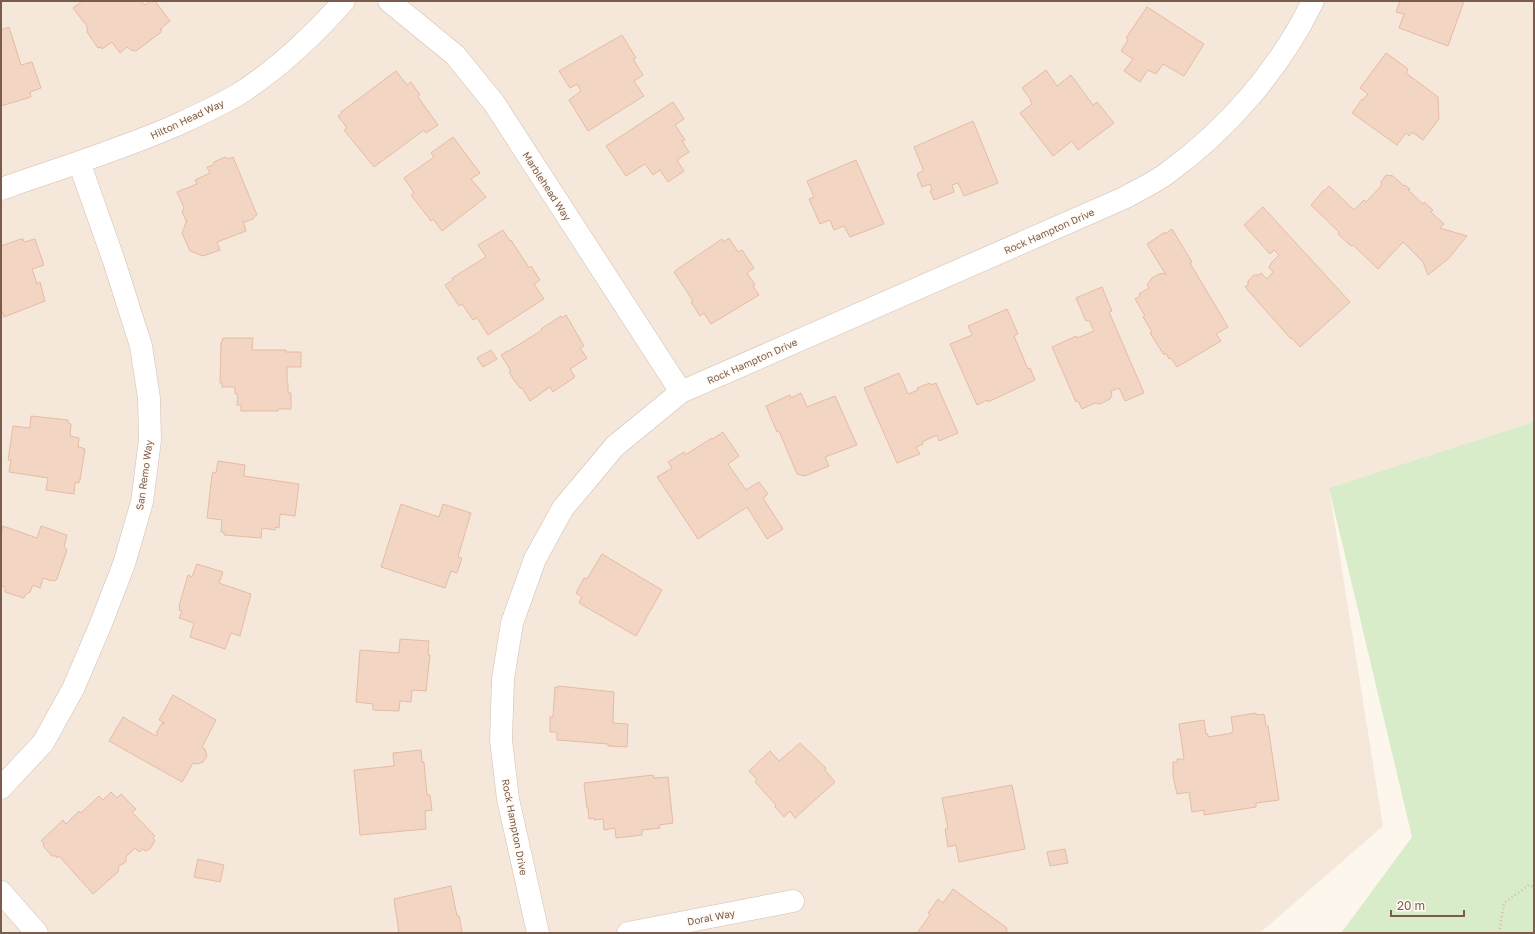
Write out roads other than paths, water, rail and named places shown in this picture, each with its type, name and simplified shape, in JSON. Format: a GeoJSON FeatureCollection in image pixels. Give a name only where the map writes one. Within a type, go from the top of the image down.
{"type":"FeatureCollection","features":[{"type":"Feature","properties":{"kind":"street","name":"Hilton Head Way"},"geometry":{"type":"LineString","coordinates":[[1,189],[145,139],[202,114],[237,94],[280,63],[328,20],[344,1]]}},
{"type":"Feature","properties":{"kind":"street","name":"Marblehead Way"},"geometry":{"type":"LineString","coordinates":[[389,1],[455,55],[494,103],[681,392]]}},
{"type":"Feature","properties":{"kind":"street","name":"Rock Hampton Drive"},"geometry":{"type":"LineString","coordinates":[[538,933],[508,799],[501,740],[503,679],[512,624],[535,559],[563,508],[615,446],[681,392],[1118,201],[1166,174],[1204,143],[1240,109],[1272,70],[1304,19],[1313,1]]}},
{"type":"Feature","properties":{"kind":"street","name":"San Remo Way"},"geometry":{"type":"LineString","coordinates":[[1,788],[43,742],[73,689],[100,626],[124,564],[142,502],[150,440],[149,398],[142,346],[79,162]]}},
{"type":"Feature","properties":{"kind":"street"},"geometry":{"type":"LineString","coordinates":[[1,892],[37,933]]}},
{"type":"Feature","properties":{"kind":"street","name":"Doral Way"},"geometry":{"type":"LineString","coordinates":[[628,933],[793,901]]}}]}
